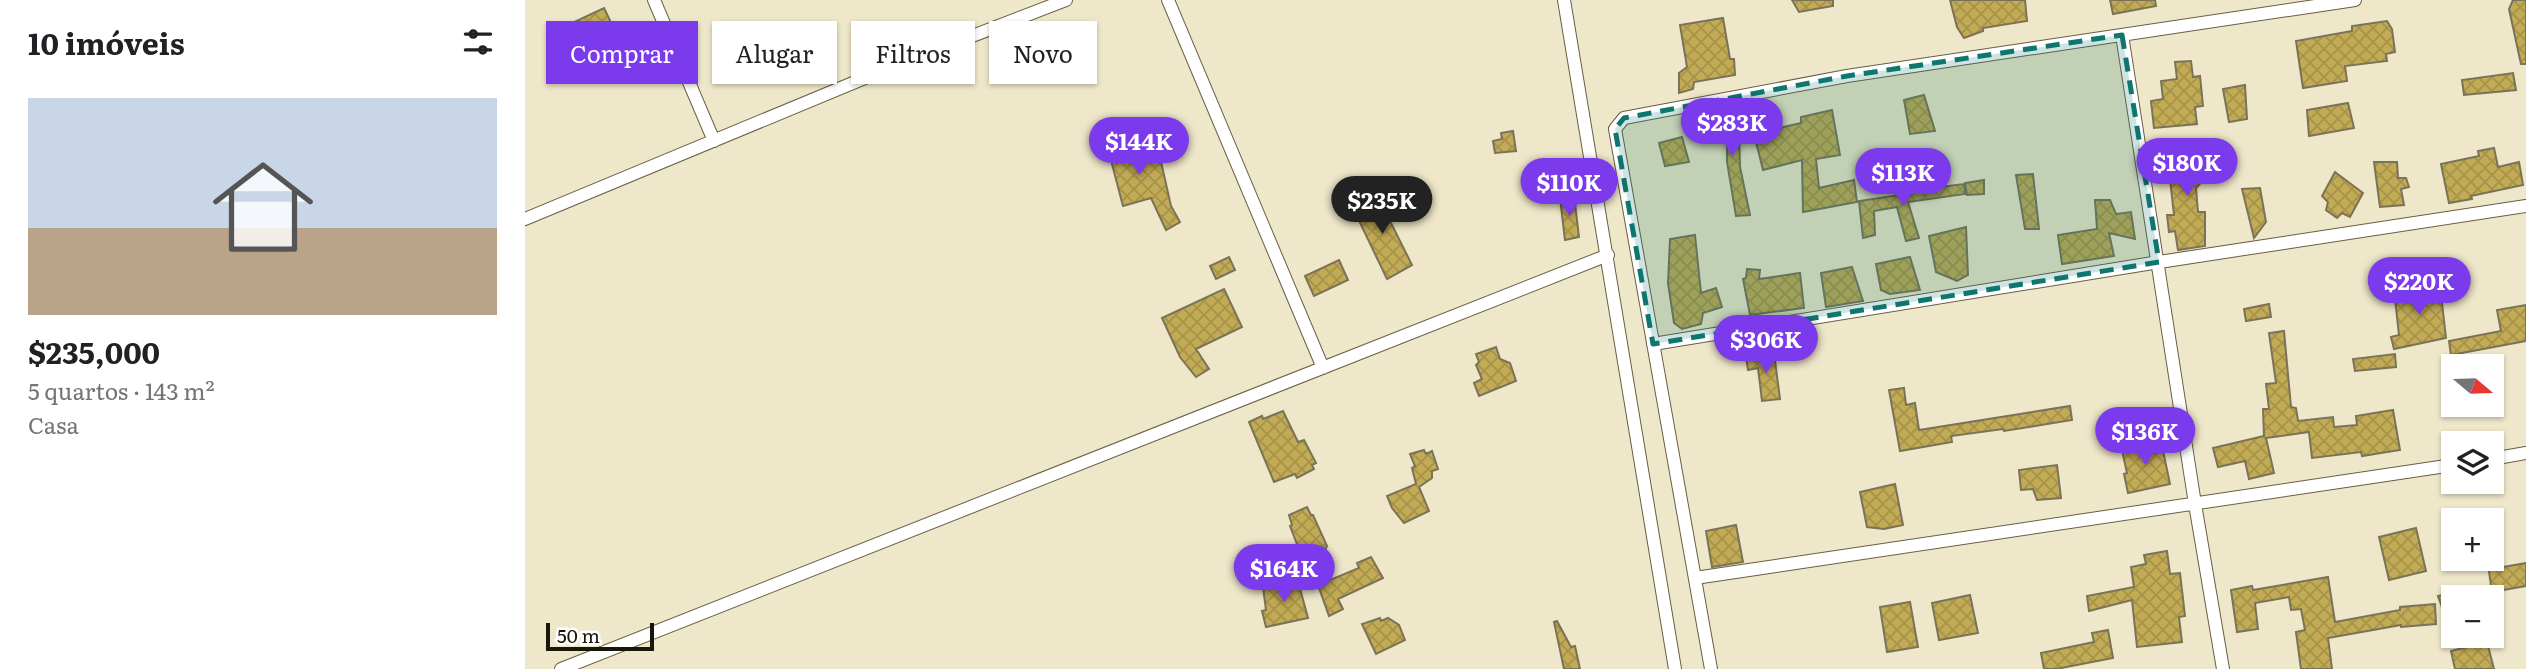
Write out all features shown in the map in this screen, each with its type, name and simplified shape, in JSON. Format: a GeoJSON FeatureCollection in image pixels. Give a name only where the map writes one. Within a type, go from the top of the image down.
{"type":"FeatureCollection","features":[{"type":"Feature","properties":{"kind":"street"},"geometry":{"type":"LineString","coordinates":[[654,0],[714,141]]}},
{"type":"Feature","properties":{"kind":"street"},"geometry":{"type":"LineString","coordinates":[[525,219],[889,68],[1066,0]]}},
{"type":"Feature","properties":{"kind":"street"},"geometry":{"type":"LineString","coordinates":[[1168,0],[1323,368]]}},
{"type":"Feature","properties":{"kind":"street"},"geometry":{"type":"LineString","coordinates":[[1564,0],[1675,669]]}},
{"type":"Feature","properties":{"kind":"street"},"geometry":{"type":"LineString","coordinates":[[1711,669],[1615,129],[1624,118],[1847,75],[2122,35],[2313,3],[2355,0]]}},
{"type":"Feature","properties":{"kind":"street"},"geometry":{"type":"LineString","coordinates":[[2122,35],[2223,669]]}},
{"type":"Feature","properties":{"kind":"street"},"geometry":{"type":"LineString","coordinates":[[1653,344],[2526,206]]}},
{"type":"Feature","properties":{"kind":"street"},"geometry":{"type":"LineString","coordinates":[[561,669],[1608,255]]}},
{"type":"Feature","properties":{"kind":"street"},"geometry":{"type":"LineString","coordinates":[[2504,457],[2526,453]]}},
{"type":"Feature","properties":{"kind":"street"},"geometry":{"type":"LineString","coordinates":[[1695,578],[2441,467]]}},
{"type":"Feature","properties":{"kind":"highlighted area"},"geometry":{"type":"Polygon","coordinates":[[[2122,35],[2159,262],[1653,344],[1615,129],[1624,118],[1847,76],[2122,35]]]}},
{"type":"Feature","properties":{"kind":"building"},"geometry":{"type":"Polygon","coordinates":[[[1792,0],[1833,0],[1833,6],[1799,12],[1792,0]]]}},
{"type":"Feature","properties":{"kind":"building"},"geometry":{"type":"Polygon","coordinates":[[[1950,0],[2025,0],[2027,21],[1983,28],[1983,31],[1964,38],[1957,27],[1950,0]]]}},
{"type":"Feature","properties":{"kind":"building"},"geometry":{"type":"Polygon","coordinates":[[[2110,0],[2155,0],[2156,6],[2113,14],[2110,0]]]}},
{"type":"Feature","properties":{"kind":"building"},"geometry":{"type":"Polygon","coordinates":[[[2513,0],[2526,0],[2526,64],[2521,64],[2509,9],[2513,0]]]}},
{"type":"Feature","properties":{"kind":"building"},"geometry":{"type":"Polygon","coordinates":[[[604,8],[610,21],[576,21],[604,8]]]}},
{"type":"Feature","properties":{"kind":"building"},"geometry":{"type":"Polygon","coordinates":[[[1723,18],[1730,59],[1734,59],[1735,75],[1694,82],[1693,89],[1679,93],[1679,73],[1687,67],[1680,25],[1723,18]]]}},
{"type":"Feature","properties":{"kind":"building"},"geometry":{"type":"Polygon","coordinates":[[[2387,21],[2392,29],[2395,52],[2386,54],[2387,61],[2345,66],[2347,81],[2303,88],[2296,41],[2352,31],[2352,26],[2387,21]]]}},
{"type":"Feature","properties":{"kind":"building"},"geometry":{"type":"Polygon","coordinates":[[[2191,61],[2193,77],[2200,76],[2203,106],[2195,107],[2197,124],[2154,128],[2151,101],[2163,99],[2161,81],[2177,79],[2175,62],[2191,61]]]}},
{"type":"Feature","properties":{"kind":"building"},"geometry":{"type":"Polygon","coordinates":[[[2513,73],[2516,90],[2464,95],[2462,80],[2513,73]]]}},
{"type":"Feature","properties":{"kind":"building"},"geometry":{"type":"Polygon","coordinates":[[[2245,85],[2247,119],[2229,122],[2223,89],[2245,85]]]}},
{"type":"Feature","properties":{"kind":"building"},"geometry":{"type":"Polygon","coordinates":[[[1924,95],[1935,131],[1910,134],[1904,100],[1924,95]]]}},
{"type":"Feature","properties":{"kind":"building"},"geometry":{"type":"Polygon","coordinates":[[[2348,103],[2354,128],[2309,136],[2307,110],[2348,103]]]}},
{"type":"Feature","properties":{"kind":"building"},"geometry":{"type":"Polygon","coordinates":[[[1832,110],[1840,155],[1816,159],[1819,188],[1854,180],[1857,202],[1803,212],[1802,160],[1763,170],[1754,134],[1801,123],[1801,117],[1832,110]]]}},
{"type":"Feature","properties":{"kind":"building"},"geometry":{"type":"Polygon","coordinates":[[[1733,111],[1739,132],[1740,167],[1750,215],[1736,216],[1727,162],[1727,129],[1710,133],[1707,116],[1733,111]]]}},
{"type":"Feature","properties":{"kind":"building"},"geometry":{"type":"Polygon","coordinates":[[[1121,125],[1130,159],[1159,153],[1171,206],[1180,222],[1166,230],[1151,198],[1123,206],[1103,130],[1121,125]]]}},
{"type":"Feature","properties":{"kind":"building"},"geometry":{"type":"Polygon","coordinates":[[[1513,131],[1516,151],[1495,153],[1493,141],[1502,139],[1501,133],[1513,131]]]}},
{"type":"Feature","properties":{"kind":"building"},"geometry":{"type":"Polygon","coordinates":[[[1682,137],[1689,162],[1665,166],[1659,143],[1682,137]]]}},
{"type":"Feature","properties":{"kind":"building"},"geometry":{"type":"Polygon","coordinates":[[[2201,147],[2206,177],[2196,188],[2198,212],[2205,212],[2205,246],[2178,250],[2175,231],[2169,232],[2167,215],[2174,215],[2167,152],[2201,147]]]}},
{"type":"Feature","properties":{"kind":"building"},"geometry":{"type":"Polygon","coordinates":[[[2494,148],[2498,167],[2519,162],[2523,185],[2449,203],[2441,164],[2479,156],[2478,151],[2494,148]]]}},
{"type":"Feature","properties":{"kind":"building"},"geometry":{"type":"Polygon","coordinates":[[[2374,162],[2397,162],[2398,178],[2406,178],[2409,187],[2401,189],[2404,205],[2380,207],[2374,162]]]}},
{"type":"Feature","properties":{"kind":"building"},"geometry":{"type":"Polygon","coordinates":[[[2335,172],[2363,193],[2350,217],[2342,213],[2337,218],[2326,210],[2328,202],[2322,196],[2335,172]]]}},
{"type":"Feature","properties":{"kind":"building"},"geometry":{"type":"Polygon","coordinates":[[[2033,174],[2039,229],[2025,229],[2016,175],[2033,174]]]}},
{"type":"Feature","properties":{"kind":"building"},"geometry":{"type":"Polygon","coordinates":[[[1984,180],[1984,194],[1967,195],[1965,183],[1984,180]]]}},
{"type":"Feature","properties":{"kind":"building"},"geometry":{"type":"Polygon","coordinates":[[[1964,184],[1965,194],[1908,202],[1919,238],[1906,241],[1897,207],[1874,211],[1875,235],[1863,238],[1859,201],[1906,194],[1905,191],[1964,184]]]}},
{"type":"Feature","properties":{"kind":"building"},"geometry":{"type":"Polygon","coordinates":[[[2260,188],[2266,222],[2254,238],[2242,189],[2260,188]]]}},
{"type":"Feature","properties":{"kind":"building"},"geometry":{"type":"Polygon","coordinates":[[[1376,193],[1412,265],[1387,279],[1352,206],[1376,193]]]}},
{"type":"Feature","properties":{"kind":"building"},"geometry":{"type":"Polygon","coordinates":[[[1574,195],[1579,237],[1565,240],[1560,198],[1574,195]]]}},
{"type":"Feature","properties":{"kind":"building"},"geometry":{"type":"Polygon","coordinates":[[[2095,200],[2110,200],[2116,214],[2131,212],[2135,239],[2109,233],[2114,256],[2062,264],[2058,235],[2097,229],[2095,200]]]}},
{"type":"Feature","properties":{"kind":"building"},"geometry":{"type":"Polygon","coordinates":[[[1966,227],[1968,275],[1957,281],[1936,272],[1929,236],[1966,227]]]}},
{"type":"Feature","properties":{"kind":"building"},"geometry":{"type":"Polygon","coordinates":[[[1695,235],[1701,293],[1716,288],[1722,307],[1703,313],[1701,324],[1682,329],[1674,323],[1668,283],[1670,239],[1695,235]]]}},
{"type":"Feature","properties":{"kind":"building"},"geometry":{"type":"Polygon","coordinates":[[[1229,257],[1235,270],[1216,279],[1210,266],[1229,257]]]}},
{"type":"Feature","properties":{"kind":"building"},"geometry":{"type":"Polygon","coordinates":[[[1910,257],[1920,290],[1890,294],[1881,290],[1876,264],[1910,257]]]}},
{"type":"Feature","properties":{"kind":"building"},"geometry":{"type":"Polygon","coordinates":[[[1339,260],[1348,280],[1314,296],[1305,276],[1339,260]]]}},
{"type":"Feature","properties":{"kind":"building"},"geometry":{"type":"Polygon","coordinates":[[[1852,267],[1863,301],[1826,307],[1821,273],[1852,267]]]}},
{"type":"Feature","properties":{"kind":"building"},"geometry":{"type":"Polygon","coordinates":[[[1747,269],[1760,270],[1759,279],[1800,273],[1804,308],[1750,315],[1743,279],[1746,278],[1747,269]]]}},
{"type":"Feature","properties":{"kind":"building"},"geometry":{"type":"Polygon","coordinates":[[[2422,284],[2423,287],[2432,286],[2432,295],[2441,294],[2446,338],[2394,349],[2391,337],[2399,335],[2395,299],[2402,298],[2401,292],[2408,292],[2407,285],[2422,284]]]}},
{"type":"Feature","properties":{"kind":"building"},"geometry":{"type":"Polygon","coordinates":[[[1224,289],[1242,327],[1196,349],[1209,369],[1196,377],[1180,357],[1162,318],[1224,289]]]}},
{"type":"Feature","properties":{"kind":"building"},"geometry":{"type":"Polygon","coordinates":[[[2269,304],[2271,317],[2246,321],[2244,309],[2269,304]]]}},
{"type":"Feature","properties":{"kind":"building"},"geometry":{"type":"Polygon","coordinates":[[[2526,305],[2526,341],[2451,354],[2449,341],[2501,331],[2497,310],[2526,305]]]}},
{"type":"Feature","properties":{"kind":"building"},"geometry":{"type":"Polygon","coordinates":[[[2284,331],[2291,407],[2296,408],[2298,421],[2333,417],[2334,427],[2357,425],[2356,416],[2393,410],[2400,450],[2362,456],[2361,452],[2312,458],[2309,432],[2266,438],[2274,473],[2249,479],[2245,461],[2218,467],[2213,448],[2264,436],[2263,409],[2269,409],[2266,384],[2276,383],[2269,333],[2284,331]]]}},
{"type":"Feature","properties":{"kind":"building"},"geometry":{"type":"Polygon","coordinates":[[[1496,347],[1500,359],[1510,363],[1516,381],[1479,396],[1474,383],[1482,379],[1476,365],[1479,362],[1476,354],[1496,347]]]}},
{"type":"Feature","properties":{"kind":"building"},"geometry":{"type":"Polygon","coordinates":[[[1774,353],[1780,399],[1762,401],[1758,368],[1748,370],[1746,357],[1774,353]]]}},
{"type":"Feature","properties":{"kind":"building"},"geometry":{"type":"Polygon","coordinates":[[[2395,354],[2396,367],[2355,371],[2353,359],[2395,354]]]}},
{"type":"Feature","properties":{"kind":"building"},"geometry":{"type":"Polygon","coordinates":[[[1904,388],[1906,405],[1915,403],[1919,430],[2070,406],[2072,420],[1951,436],[1952,442],[1900,451],[1889,390],[1904,388]]]}},
{"type":"Feature","properties":{"kind":"building"},"geometry":{"type":"Polygon","coordinates":[[[1283,411],[1298,442],[1304,440],[1316,463],[1312,465],[1314,469],[1297,478],[1295,474],[1274,482],[1249,422],[1283,411]]]}},
{"type":"Feature","properties":{"kind":"building"},"geometry":{"type":"Polygon","coordinates":[[[2161,441],[2170,484],[2128,493],[2122,450],[2161,441]]]}},
{"type":"Feature","properties":{"kind":"building"},"geometry":{"type":"Polygon","coordinates":[[[1424,450],[1426,454],[1432,451],[1438,469],[1432,471],[1432,478],[1419,487],[1429,511],[1404,523],[1392,508],[1387,496],[1416,484],[1412,468],[1415,466],[1410,454],[1424,450]]]}},
{"type":"Feature","properties":{"kind":"building"},"geometry":{"type":"Polygon","coordinates":[[[2057,465],[2061,498],[2037,500],[2033,489],[2021,490],[2019,470],[2057,465]]]}},
{"type":"Feature","properties":{"kind":"building"},"geometry":{"type":"Polygon","coordinates":[[[1895,484],[1903,525],[1884,529],[1867,527],[1860,492],[1895,484]]]}},
{"type":"Feature","properties":{"kind":"building"},"geometry":{"type":"Polygon","coordinates":[[[1307,507],[1327,546],[1323,555],[1308,561],[1304,551],[1300,552],[1290,526],[1289,515],[1307,507]]]}},
{"type":"Feature","properties":{"kind":"building"},"geometry":{"type":"Polygon","coordinates":[[[1736,525],[1743,562],[1712,567],[1706,531],[1736,525]]]}},
{"type":"Feature","properties":{"kind":"building"},"geometry":{"type":"Polygon","coordinates":[[[2416,528],[2426,571],[2389,580],[2379,537],[2416,528]]]}},
{"type":"Feature","properties":{"kind":"building"},"geometry":{"type":"Polygon","coordinates":[[[2167,551],[2170,574],[2180,573],[2185,616],[2179,617],[2182,642],[2137,647],[2132,600],[2089,611],[2087,596],[2134,587],[2131,567],[2146,564],[2144,555],[2167,551]]]}},
{"type":"Feature","properties":{"kind":"building"},"geometry":{"type":"Polygon","coordinates":[[[1371,557],[1383,578],[1338,599],[1343,609],[1329,616],[1318,585],[1359,568],[1357,563],[1371,557]]]}},
{"type":"Feature","properties":{"kind":"building"},"geometry":{"type":"Polygon","coordinates":[[[2526,563],[2526,586],[2504,590],[2504,585],[2491,585],[2489,571],[2504,571],[2504,567],[2526,563]]]}},
{"type":"Feature","properties":{"kind":"building"},"geometry":{"type":"Polygon","coordinates":[[[2328,577],[2335,622],[2400,610],[2400,607],[2435,604],[2436,624],[2401,625],[2328,638],[2332,669],[2301,669],[2296,632],[2305,630],[2301,609],[2291,610],[2289,597],[2255,603],[2258,629],[2237,632],[2231,590],[2252,586],[2253,590],[2328,577]]]}},
{"type":"Feature","properties":{"kind":"building"},"geometry":{"type":"Polygon","coordinates":[[[1298,581],[1308,618],[1266,627],[1262,611],[1266,610],[1263,587],[1298,581]]]}},
{"type":"Feature","properties":{"kind":"building"},"geometry":{"type":"Polygon","coordinates":[[[1970,595],[1978,633],[1939,640],[1932,603],[1970,595]]]}},
{"type":"Feature","properties":{"kind":"building"},"geometry":{"type":"Polygon","coordinates":[[[1910,602],[1918,647],[1887,652],[1880,607],[1910,602]]]}},
{"type":"Feature","properties":{"kind":"building"},"geometry":{"type":"Polygon","coordinates":[[[1380,618],[1381,621],[1388,618],[1399,625],[1405,640],[1376,654],[1362,624],[1380,618]]]}},
{"type":"Feature","properties":{"kind":"building"},"geometry":{"type":"Polygon","coordinates":[[[1557,621],[1571,647],[1575,646],[1580,669],[1564,669],[1554,622],[1557,621]]]}},
{"type":"Feature","properties":{"kind":"building"},"geometry":{"type":"Polygon","coordinates":[[[2108,630],[2113,658],[2044,669],[2041,653],[2094,642],[2092,633],[2108,630]]]}},
{"type":"Feature","properties":{"kind":"building"},"geometry":{"type":"Polygon","coordinates":[[[2489,648],[2494,669],[2455,669],[2451,651],[2489,648]]]}}]}
